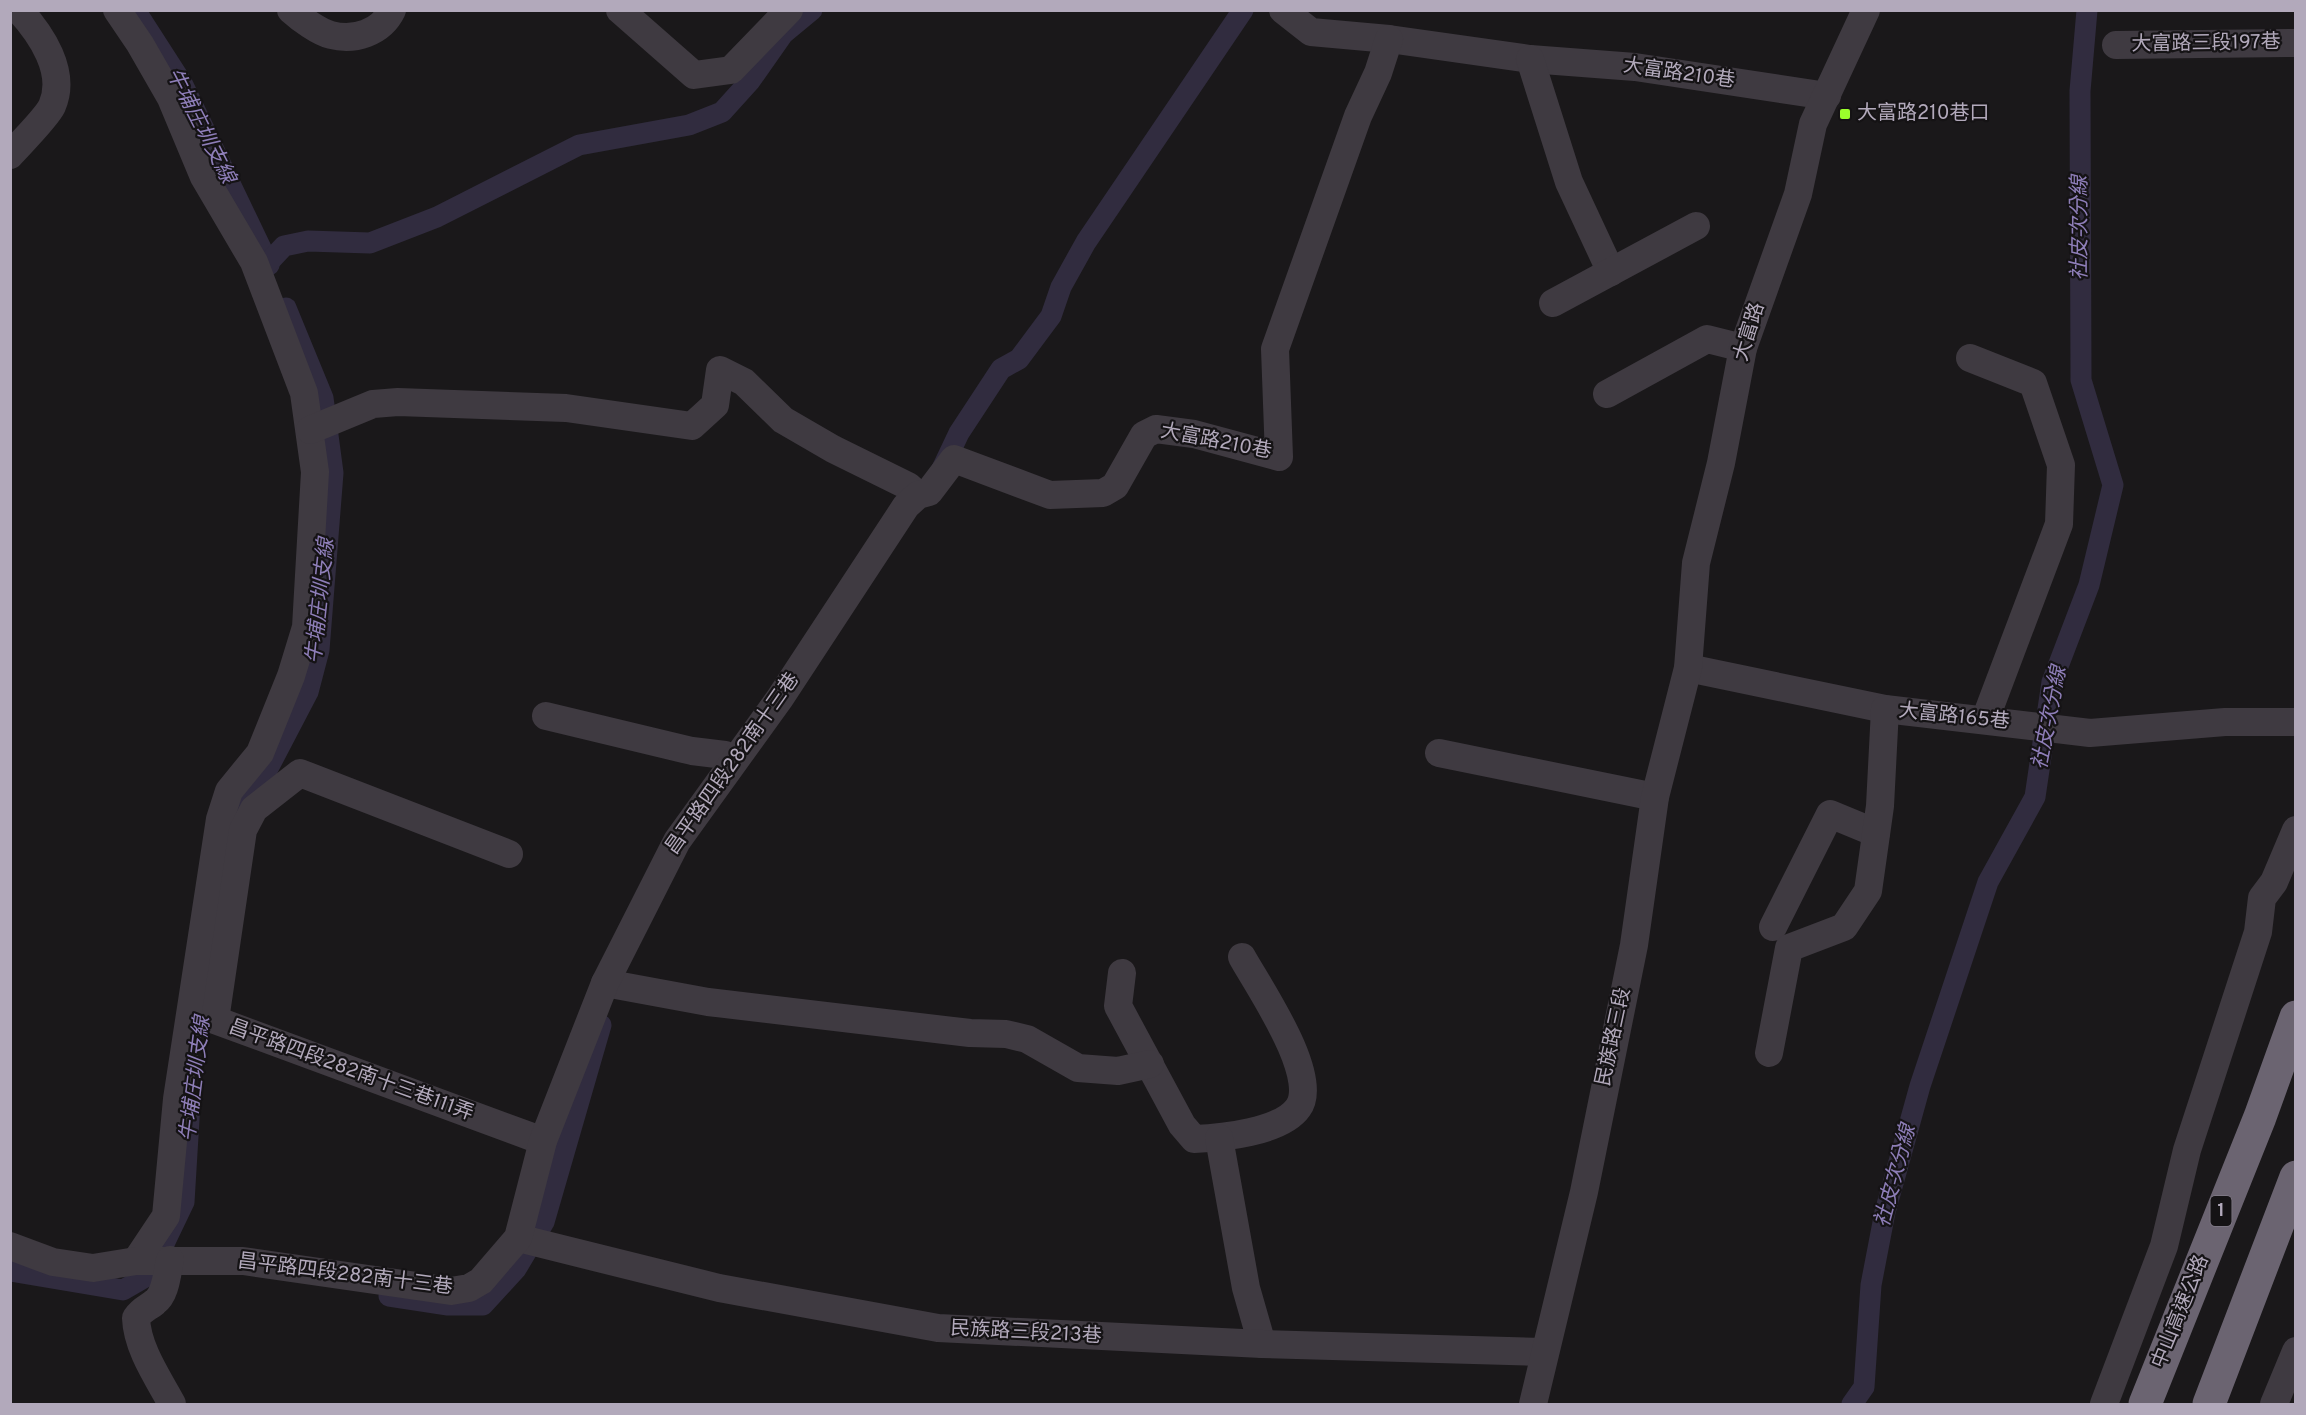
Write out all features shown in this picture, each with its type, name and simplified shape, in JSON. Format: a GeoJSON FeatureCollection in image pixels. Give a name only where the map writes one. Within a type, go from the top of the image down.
{"type":"FeatureCollection","features":[{"type":"Feature","properties":{"kind":"highway","name":"中山高速公路"},"geometry":{"type":"LineString","coordinates":[[2145,1404],[2260,1117],[2295,1017]]}},
{"type":"Feature","properties":{"kind":"highway"},"geometry":{"type":"LineString","coordinates":[[2209,1404],[2295,1177]]}},
{"type":"Feature","properties":{"kind":"street"},"geometry":{"type":"LineString","coordinates":[[10,155],[52,106],[56,75],[40,33],[19,10]]}},
{"type":"Feature","properties":{"kind":"street"},"geometry":{"type":"LineString","coordinates":[[117,10],[140,44],[171,98],[204,177],[254,262],[304,393],[323,426],[315,472],[306,627],[291,676],[280,763]]}},
{"type":"Feature","properties":{"kind":"street"},"geometry":{"type":"LineString","coordinates":[[291,10],[331,35],[362,37],[378,27],[392,10]]}},
{"type":"Feature","properties":{"kind":"street"},"geometry":{"type":"LineString","coordinates":[[628,14],[694,75],[731,70],[789,10]]}},
{"type":"Feature","properties":{"kind":"street","name":"大富路210巷"},"geometry":{"type":"LineString","coordinates":[[1284,10],[1311,32],[1389,39],[1530,59],[1635,67],[1827,96]]}},
{"type":"Feature","properties":{"kind":"street","name":"大富路"},"geometry":{"type":"LineString","coordinates":[[1688,668],[1696,563],[1721,464],[1743,348],[1798,194],[1813,124],[1866,10]]}},
{"type":"Feature","properties":{"kind":"street","name":"大富路210巷"},"geometry":{"type":"LineString","coordinates":[[918,495],[929,492],[954,459],[1050,495],[1103,494],[1115,486],[1144,435],[1156,429],[1194,434],[1279,457],[1275,349],[1358,116],[1378,74],[1389,39]]}},
{"type":"Feature","properties":{"kind":"street","name":"大富路三段197巷"},"geometry":{"type":"LineString","coordinates":[[2116,45],[2295,43]]}},
{"type":"Feature","properties":{"kind":"street"},"geometry":{"type":"LineString","coordinates":[[1530,59],[1569,182],[1611,272]]}},
{"type":"Feature","properties":{"kind":"street"},"geometry":{"type":"LineString","coordinates":[[1553,303],[1696,226]]}},
{"type":"Feature","properties":{"kind":"street"},"geometry":{"type":"LineString","coordinates":[[1607,394],[1707,339],[1743,348]]}},
{"type":"Feature","properties":{"kind":"street"},"geometry":{"type":"LineString","coordinates":[[1970,358],[2033,383],[2061,465],[2059,524],[1985,720]]}},
{"type":"Feature","properties":{"kind":"street"},"geometry":{"type":"LineString","coordinates":[[323,426],[373,404],[409,402],[566,408],[692,426],[715,405],[720,370],[744,382],[783,420],[833,449],[908,486],[918,495]]}},
{"type":"Feature","properties":{"kind":"street","name":"昌平路四段282南十三巷"},"geometry":{"type":"LineString","coordinates":[[10,1246],[53,1262],[93,1268],[136,1261],[243,1261],[451,1291],[469,1288],[481,1281],[518,1238],[543,1141],[605,983],[677,841],[780,698],[906,506],[918,495]]}},
{"type":"Feature","properties":{"kind":"street","name":"大富路165巷"},"geometry":{"type":"LineString","coordinates":[[1688,668],[1885,709],[2090,733],[2225,722],[2295,722]]}},
{"type":"Feature","properties":{"kind":"street","name":"民族路三段"},"geometry":{"type":"LineString","coordinates":[[1533,1404],[1584,1192],[1634,945],[1655,797],[1688,668]]}},
{"type":"Feature","properties":{"kind":"street"},"geometry":{"type":"LineString","coordinates":[[1770,1053],[1789,948],[1844,927],[1868,891],[1880,806],[1885,709]]}},
{"type":"Feature","properties":{"kind":"street"},"geometry":{"type":"LineString","coordinates":[[546,716],[692,751],[725,755],[734,761]]}},
{"type":"Feature","properties":{"kind":"street"},"geometry":{"type":"LineString","coordinates":[[1439,753],[1655,797]]}},
{"type":"Feature","properties":{"kind":"street"},"geometry":{"type":"LineString","coordinates":[[280,763],[509,854]]}},
{"type":"Feature","properties":{"kind":"street"},"geometry":{"type":"LineString","coordinates":[[136,1261],[166,1216],[177,1099],[220,819],[229,791],[280,763]]}},
{"type":"Feature","properties":{"kind":"street","name":"昌平路四段282南十三巷111弄"},"geometry":{"type":"LineString","coordinates":[[280,763],[243,830],[215,1020],[543,1141]]}},
{"type":"Feature","properties":{"kind":"street"},"geometry":{"type":"LineString","coordinates":[[1773,927],[1830,814],[1876,833]]}},
{"type":"Feature","properties":{"kind":"street"},"geometry":{"type":"LineString","coordinates":[[2104,1404],[2164,1246],[2187,1150],[2258,932],[2262,898],[2274,882],[2295,830]]}},
{"type":"Feature","properties":{"kind":"street"},"geometry":{"type":"LineString","coordinates":[[1122,973],[1118,1006],[1182,1125],[1194,1138],[1218,1138],[1275,1125],[1298,1108],[1304,1091],[1301,1069],[1242,957]]}},
{"type":"Feature","properties":{"kind":"street"},"geometry":{"type":"LineString","coordinates":[[605,983],[708,1002],[970,1033],[1006,1034],[1027,1039],[1078,1068],[1118,1071],[1150,1064]]}},
{"type":"Feature","properties":{"kind":"street"},"geometry":{"type":"LineString","coordinates":[[1218,1138],[1246,1288],[1262,1344]]}},
{"type":"Feature","properties":{"kind":"street","name":"民族路三段213巷"},"geometry":{"type":"LineString","coordinates":[[518,1238],[719,1288],[938,1328],[1262,1344],[1544,1352]]}},
{"type":"Feature","properties":{"kind":"street"},"geometry":{"type":"LineString","coordinates":[[170,1260],[166,1282],[157,1301],[140,1311],[136,1318],[140,1339],[152,1368],[172,1404]]}},
{"type":"Feature","properties":{"kind":"street"},"geometry":{"type":"LineString","coordinates":[[2274,1404],[2295,1351]]}},
{"type":"Feature","properties":{"kind":"waterway","name":"牛埔庄圳支線"},"geometry":{"type":"LineString","coordinates":[[135,10],[182,83],[269,265]]}},
{"type":"Feature","properties":{"kind":"waterway"},"geometry":{"type":"LineString","coordinates":[[268,263],[284,246],[308,241],[370,243],[437,217],[579,145],[689,125],[722,112],[750,81],[783,34],[812,10]]}},
{"type":"Feature","properties":{"kind":"waterway"},"geometry":{"type":"LineString","coordinates":[[941,471],[959,433],[1001,369],[1019,359],[1051,316],[1061,287],[1086,242],[1243,10]]}},
{"type":"Feature","properties":{"kind":"waterway","name":"社皮次分線"},"geometry":{"type":"LineString","coordinates":[[1852,1404],[1864,1387],[1871,1285],[1885,1212],[1920,1086],[1988,882],[2035,797],[2052,682],[2089,585],[2113,485],[2081,380],[2080,91],[2087,10]]}},
{"type":"Feature","properties":{"kind":"waterway","name":"牛埔庄圳支線"},"geometry":{"type":"LineString","coordinates":[[233,826],[239,801],[263,778],[308,692],[319,650],[333,473],[323,398],[286,308]]}},
{"type":"Feature","properties":{"kind":"waterway"},"geometry":{"type":"LineString","coordinates":[[389,1296],[448,1305],[483,1305],[516,1269],[544,1222],[601,1025]]}},
{"type":"Feature","properties":{"kind":"waterway","name":"牛埔庄圳支線"},"geometry":{"type":"LineString","coordinates":[[10,1271],[123,1290],[149,1275],[184,1202],[190,1103]]}},
{"type":"Feature","properties":{"kind":"place","name":"大富路210巷口"},"geometry":{"type":"Point","coordinates":[1845,114]}}]}
